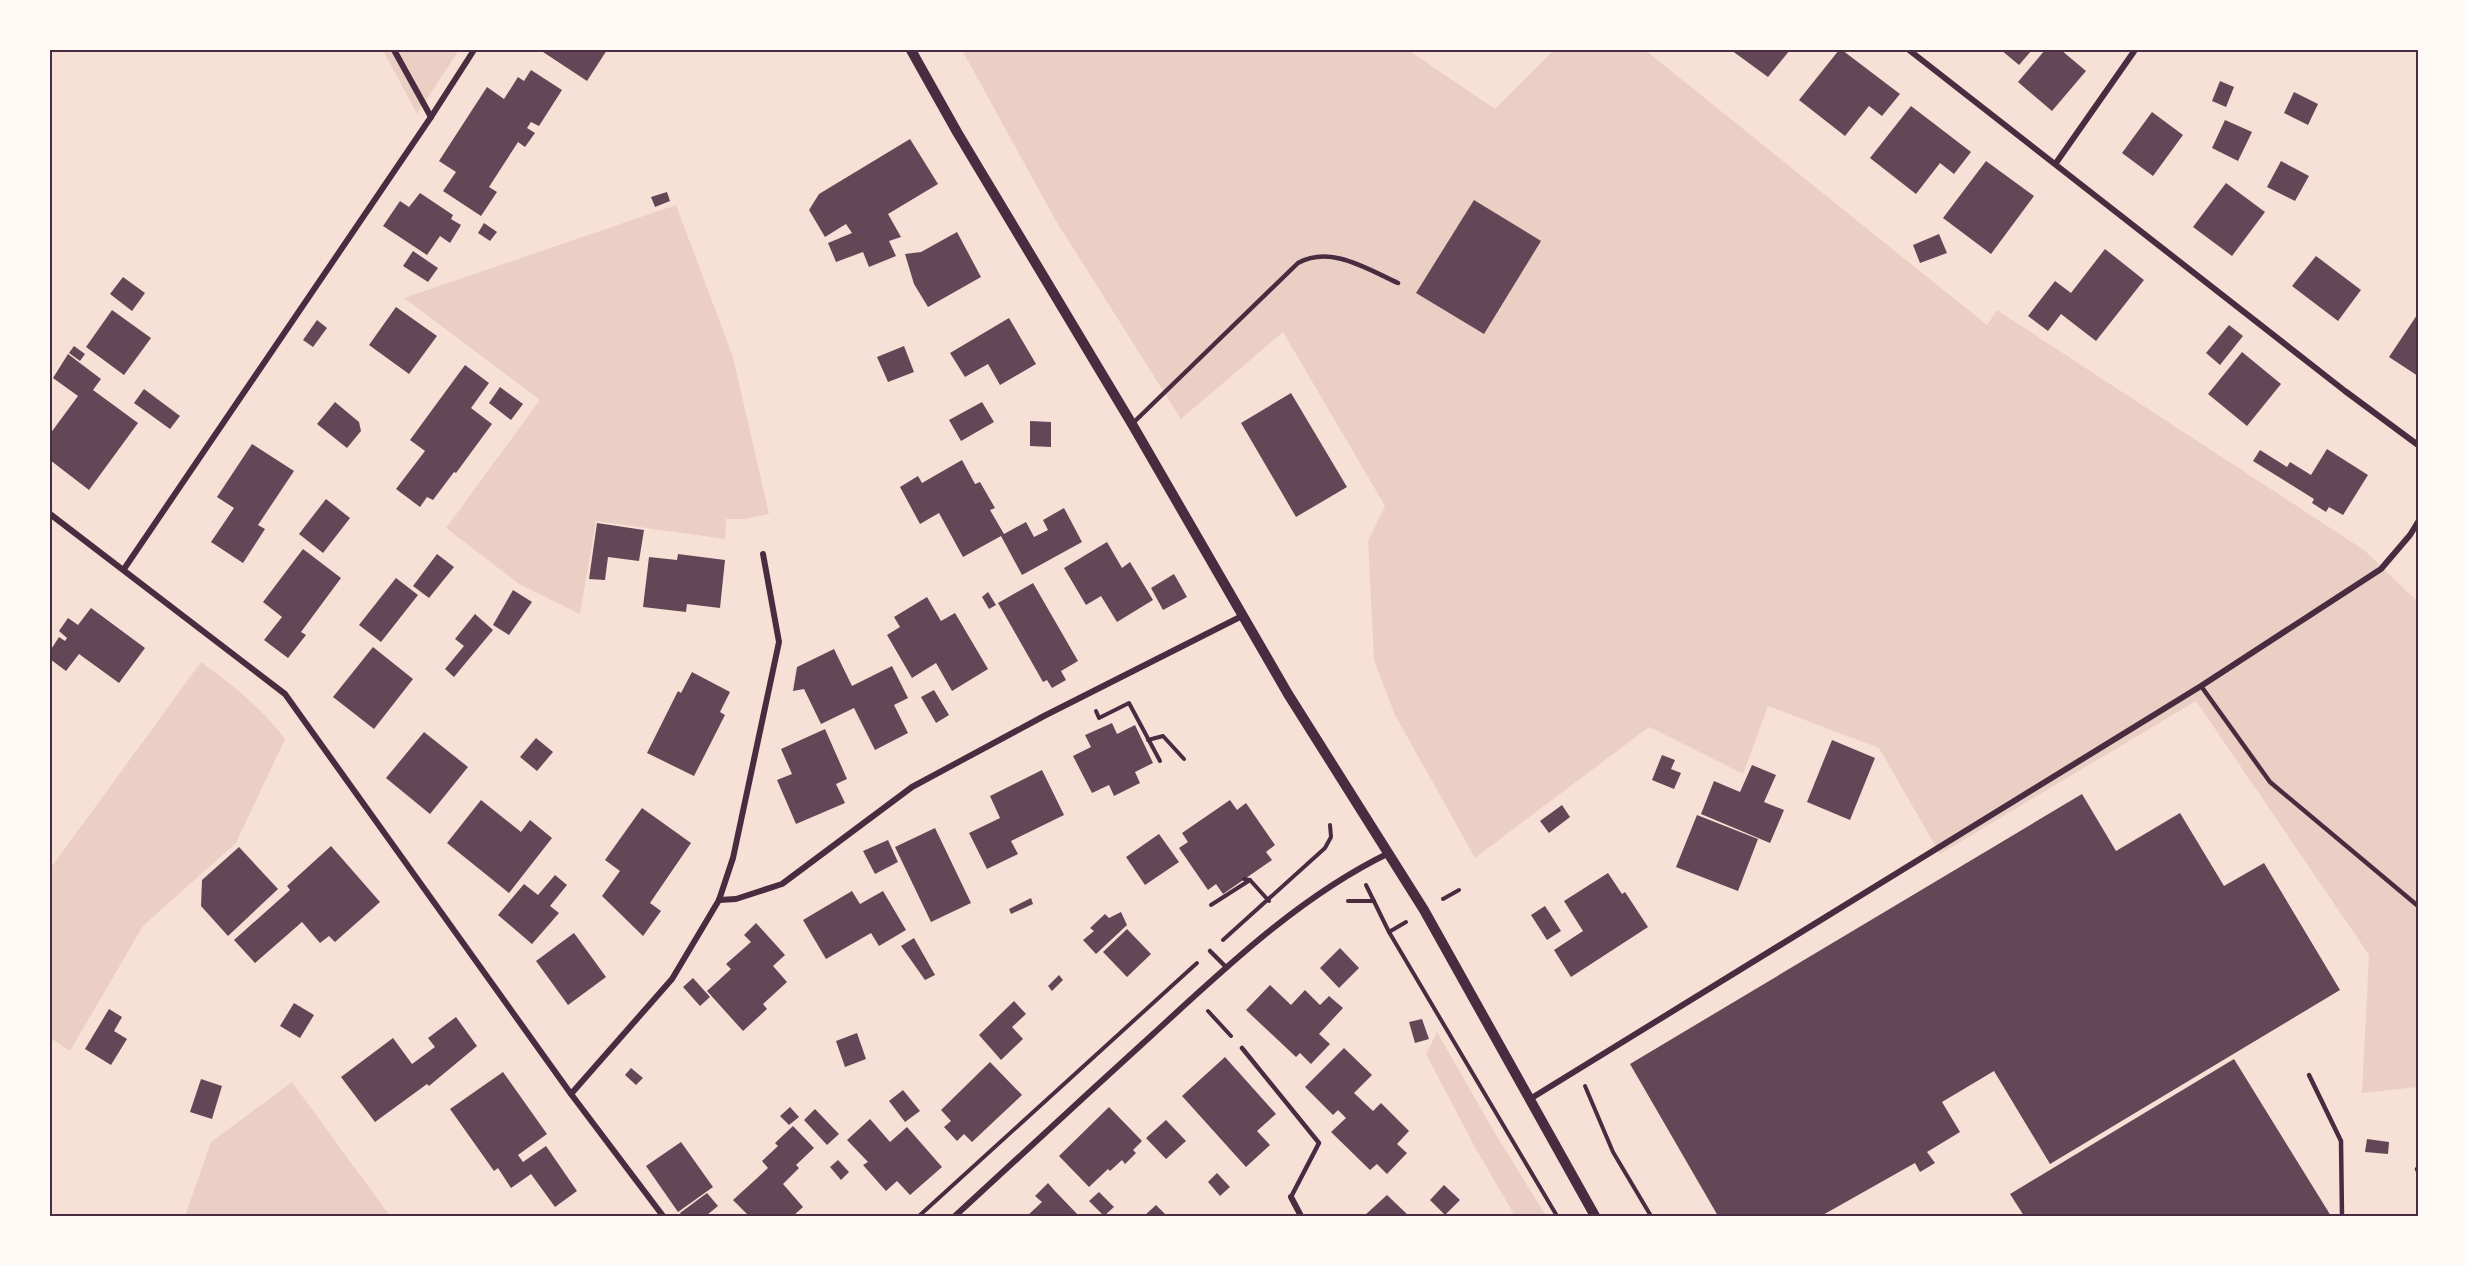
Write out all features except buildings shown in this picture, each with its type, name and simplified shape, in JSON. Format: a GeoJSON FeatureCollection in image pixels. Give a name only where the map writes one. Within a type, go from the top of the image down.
{"type":"FeatureCollection","features":[{"type":"Feature","properties":{"kind":"street"},"geometry":{"type":"LineString","coordinates":[[394,50],[431,117]]}},
{"type":"Feature","properties":{"kind":"street"},"geometry":{"type":"LineString","coordinates":[[123,569],[431,117],[474,50]]}},
{"type":"Feature","properties":{"kind":"street"},"geometry":{"type":"LineString","coordinates":[[911,50],[1288,694],[1389,853],[1595,1216]]}},
{"type":"Feature","properties":{"kind":"street"},"geometry":{"type":"LineString","coordinates":[[1909,50],[2345,391],[2418,445]]}},
{"type":"Feature","properties":{"kind":"street"},"geometry":{"type":"LineString","coordinates":[[2055,163],[2135,50]]}},
{"type":"Feature","properties":{"kind":"street"},"geometry":{"type":"LineString","coordinates":[[50,514],[285,694],[572,1094],[663,1216]]}},
{"type":"Feature","properties":{"kind":"street"},"geometry":{"type":"LineString","coordinates":[[1530,1099],[2201,686],[2381,569],[2418,522]]}},
{"type":"Feature","properties":{"kind":"street"},"geometry":{"type":"LineString","coordinates":[[572,1094],[672,980],[719,900],[733,858],[779,642],[763,554]]}},
{"type":"Feature","properties":{"kind":"street"},"geometry":{"type":"LineString","coordinates":[[719,900],[736,899],[782,884],[912,787],[1242,616]]}},
{"type":"Feature","properties":{"kind":"street"},"geometry":{"type":"LineString","coordinates":[[955,1216],[1226,968],[1325,890],[1356,869],[1389,853]]}},
{"type":"Feature","properties":{"kind":"street"},"geometry":{"type":"LineString","coordinates":[[1291,1197],[1301,1216]]}},
{"type":"Feature","properties":{"kind":"lane"},"geometry":{"type":"LineString","coordinates":[[1132,424],[1303,260],[1309,257],[1326,256],[1351,262],[1398,283]]}},
{"type":"Feature","properties":{"kind":"lane"},"geometry":{"type":"LineString","coordinates":[[2201,686],[2270,782],[2418,906]]}},
{"type":"Feature","properties":{"kind":"lane"},"geometry":{"type":"LineString","coordinates":[[1210,951],[1226,968]]}},
{"type":"Feature","properties":{"kind":"lane"},"geometry":{"type":"LineString","coordinates":[[1242,1048],[1319,1143],[1291,1197]]}},
{"type":"Feature","properties":{"kind":"lane"},"geometry":{"type":"LineString","coordinates":[[2309,1075],[2341,1142],[2342,1216]]}},
{"type":"Feature","properties":{"kind":"path"},"geometry":{"type":"LineString","coordinates":[[1088,694],[1099,718],[1129,702],[1160,761]]}},
{"type":"Feature","properties":{"kind":"path"},"geometry":{"type":"LineString","coordinates":[[1148,740],[1163,736],[1184,759]]}},
{"type":"Feature","properties":{"kind":"path"},"geometry":{"type":"LineString","coordinates":[[919,1216],[1325,848],[1331,837],[1330,825]]}},
{"type":"Feature","properties":{"kind":"path"},"geometry":{"type":"LineString","coordinates":[[1356,869],[1389,932],[1557,1216]]}},
{"type":"Feature","properties":{"kind":"path"},"geometry":{"type":"LineString","coordinates":[[1211,905],[1247,880],[1269,901]]}},
{"type":"Feature","properties":{"kind":"path"},"geometry":{"type":"LineString","coordinates":[[1207,1010],[1242,1048]]}},
{"type":"Feature","properties":{"kind":"path"},"geometry":{"type":"LineString","coordinates":[[1576,1070],[1591,1096],[1613,1152],[1651,1216]]}},
{"type":"Feature","properties":{"kind":"shaded area"},"geometry":{"type":"Polygon","coordinates":[[[383,50],[459,50],[417,114],[383,50]]]}},
{"type":"Feature","properties":{"kind":"shaded area"},"geometry":{"type":"Polygon","coordinates":[[[962,50],[1408,50],[1495,109],[1554,50],[1645,50],[1987,325],[1997,310],[2364,550],[2418,602],[2418,1087],[2362,1093],[2369,955],[2196,701],[1940,854],[1879,748],[1768,706],[1743,774],[1649,727],[1475,858],[1395,715],[1374,660],[1368,541],[1385,506],[1283,332],[1181,419],[1056,221],[962,50]]]}},
{"type":"Feature","properties":{"kind":"shaded area"},"geometry":{"type":"Polygon","coordinates":[[[676,205],[733,357],[769,514],[744,519],[726,519],[725,539],[596,521],[580,614],[519,584],[446,528],[540,400],[404,298],[676,205]]]}},
{"type":"Feature","properties":{"kind":"shaded area"},"geometry":{"type":"Polygon","coordinates":[[[201,662],[256,707],[285,739],[236,843],[143,926],[70,1051],[50,1038],[50,869],[201,662]]]}},
{"type":"Feature","properties":{"kind":"shaded area"},"geometry":{"type":"Polygon","coordinates":[[[1437,1032],[1546,1216],[1515,1216],[1477,1151],[1426,1054],[1437,1032]]]}},
{"type":"Feature","properties":{"kind":"shaded area"},"geometry":{"type":"Polygon","coordinates":[[[292,1082],[390,1216],[185,1216],[211,1142],[292,1082]]]}}]}
